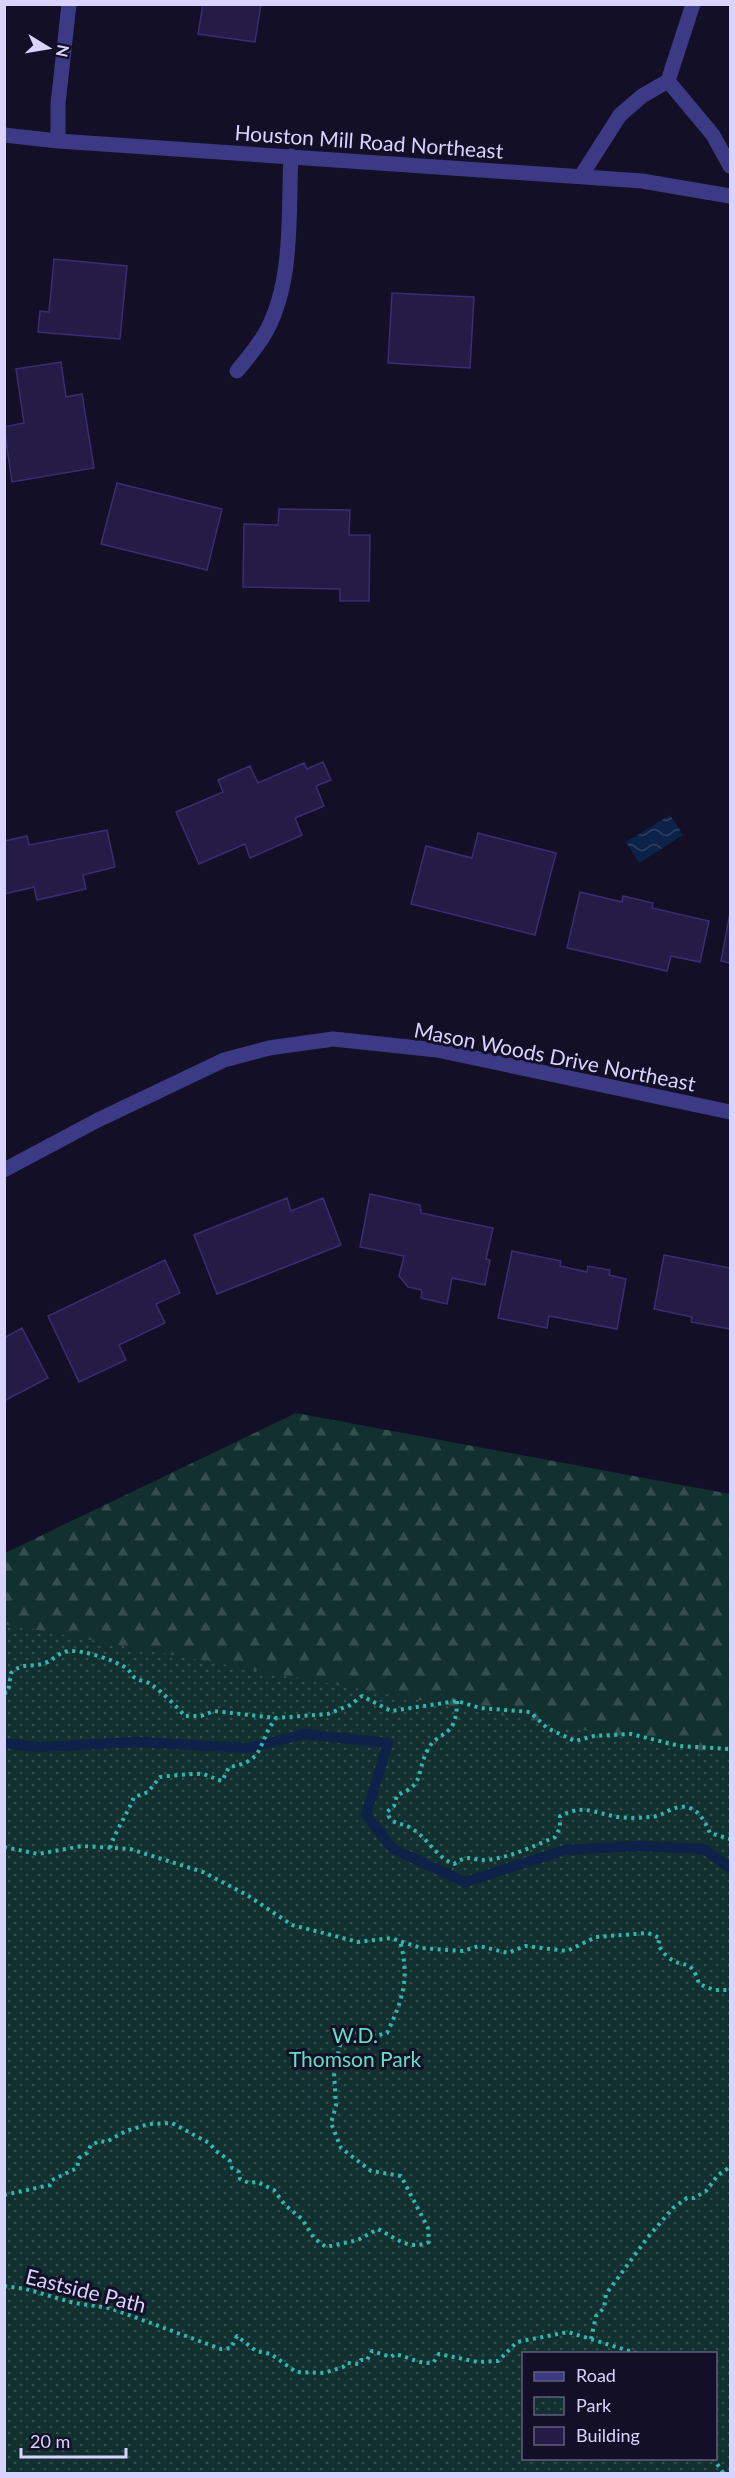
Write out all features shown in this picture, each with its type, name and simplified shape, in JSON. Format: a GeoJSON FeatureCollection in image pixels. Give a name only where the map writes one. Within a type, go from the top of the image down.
{"type":"FeatureCollection","features":[{"type":"Feature","properties":{"kind":"street"},"geometry":{"type":"LineString","coordinates":[[58,141],[58,104],[69,4]]}},
{"type":"Feature","properties":{"kind":"street"},"geometry":{"type":"LineString","coordinates":[[581,176],[620,115],[642,96],[668,81],[693,4]]}},
{"type":"Feature","properties":{"kind":"street"},"geometry":{"type":"LineString","coordinates":[[668,81],[713,135],[730,166]]}},
{"type":"Feature","properties":{"kind":"street","name":"Houston Mill Road Northeast"},"geometry":{"type":"LineString","coordinates":[[4,135],[58,141],[642,181],[730,196]]}},
{"type":"Feature","properties":{"kind":"street"},"geometry":{"type":"LineString","coordinates":[[237,371],[268,328],[278,303],[285,273],[291,156]]}},
{"type":"Feature","properties":{"kind":"street","name":"Mason Woods Drive Northeast"},"geometry":{"type":"LineString","coordinates":[[4,1170],[98,1120],[224,1060],[269,1048],[333,1039],[437,1050],[730,1112]]}},
{"type":"Feature","properties":{"kind":"path"},"geometry":{"type":"LineString","coordinates":[[4,1693],[8,1692],[11,1673],[23,1664],[46,1663],[56,1654],[69,1651],[84,1652],[98,1655],[107,1662],[114,1661],[128,1669],[135,1678],[152,1684],[185,1716],[201,1716],[214,1711],[276,1718],[328,1714],[350,1705],[362,1696],[391,1711],[457,1701],[480,1708],[530,1712],[547,1728],[575,1740],[594,1736],[631,1734],[680,1746],[730,1749]]}},
{"type":"Feature","properties":{"kind":"path"},"geometry":{"type":"LineString","coordinates":[[457,1701],[457,1714],[449,1732],[427,1749],[419,1779],[408,1791],[397,1796],[394,1806],[387,1812],[389,1819],[397,1825],[409,1827],[442,1859],[454,1864],[463,1858],[472,1857],[484,1861],[515,1852],[555,1837],[560,1828],[560,1816],[574,1809],[588,1808],[611,1816],[633,1818],[656,1817],[674,1808],[686,1807],[704,1820],[711,1833],[730,1839]]}},
{"type":"Feature","properties":{"kind":"path"},"geometry":{"type":"LineString","coordinates":[[110,1848],[116,1829],[127,1815],[134,1797],[147,1792],[160,1777],[177,1774],[188,1776],[201,1772],[222,1781],[229,1767],[245,1764],[255,1759],[268,1728],[276,1718]]}},
{"type":"Feature","properties":{"kind":"path"},"geometry":{"type":"LineString","coordinates":[[4,1847],[38,1854],[81,1846],[130,1849],[203,1872],[247,1895],[292,1925],[358,1942],[391,1938],[421,1948],[463,1952],[479,1946],[508,1953],[525,1946],[567,1951],[596,1937],[648,1933],[660,1938],[658,1945],[669,1958],[686,1963],[695,1972],[699,1984],[714,1990],[730,1990]]}},
{"type":"Feature","properties":{"kind":"path"},"geometry":{"type":"LineString","coordinates":[[4,2195],[50,2185],[52,2180],[77,2168],[79,2158],[87,2153],[91,2145],[100,2141],[106,2142],[126,2131],[149,2124],[172,2123],[209,2143],[230,2161],[232,2168],[239,2172],[240,2179],[249,2183],[257,2182],[274,2190],[285,2205],[302,2219],[314,2238],[326,2247],[358,2240],[378,2229],[402,2243],[418,2247],[429,2242],[428,2228],[401,2176],[371,2171],[340,2148],[331,2123],[336,2106],[334,2072],[340,2045],[336,2037],[345,2030],[354,2032],[367,2029],[375,2036],[387,2033],[404,1995],[403,1982],[407,1968],[400,1941]]}},
{"type":"Feature","properties":{"kind":"path"},"geometry":{"type":"LineString","coordinates":[[591,2339],[596,2316],[604,2308],[606,2294],[648,2237],[673,2208],[687,2198],[694,2198],[706,2191],[718,2175],[730,2167]]}},
{"type":"Feature","properties":{"kind":"path","name":"Eastside Path"},"geometry":{"type":"LineString","coordinates":[[4,2286],[26,2289],[74,2303],[110,2308],[222,2349],[231,2348],[237,2336],[256,2351],[271,2354],[296,2372],[307,2374],[324,2373],[343,2367],[347,2363],[359,2364],[361,2360],[367,2360],[372,2351],[391,2356],[404,2355],[423,2364],[433,2363],[439,2354],[451,2359],[493,2362],[498,2361],[511,2345],[517,2342],[568,2332],[633,2352]]}},
{"type":"Feature","properties":{"kind":"path"},"geometry":{"type":"LineString","coordinates":[[714,2460],[724,2474]]}},
{"type":"Feature","properties":{"kind":"green space","name":"W.D. Thomson Park"},"geometry":{"type":"Polygon","coordinates":[[[296,1413],[730,1494],[730,2473],[5,2474],[5,1553],[296,1413]]]}},
{"type":"Feature","properties":{"kind":"green space","name":"W.D. Thomson Park"},"geometry":{"type":"Polygon","coordinates":[[[4,1624],[730,1757],[730,2473],[5,2473],[4,1624]]]}},
{"type":"Feature","properties":{"kind":"water"},"geometry":{"type":"Polygon","coordinates":[[[670,815],[683,835],[639,863],[626,842],[670,815]]]}},
{"type":"Feature","properties":{"kind":"building"},"geometry":{"type":"Polygon","coordinates":[[[203,4],[261,4],[255,42],[198,34],[203,4]]]}},
{"type":"Feature","properties":{"kind":"building"},"geometry":{"type":"Polygon","coordinates":[[[54,259],[127,266],[120,339],[38,332],[40,311],[49,312],[54,259]]]}},
{"type":"Feature","properties":{"kind":"building"},"geometry":{"type":"Polygon","coordinates":[[[392,293],[474,297],[470,368],[388,363],[392,293]]]}},
{"type":"Feature","properties":{"kind":"building"},"geometry":{"type":"Polygon","coordinates":[[[61,362],[66,397],[82,394],[94,468],[12,482],[4,427],[24,423],[16,369],[61,362]]]}},
{"type":"Feature","properties":{"kind":"building"},"geometry":{"type":"Polygon","coordinates":[[[117,483],[222,509],[207,570],[101,544],[117,483]]]}},
{"type":"Feature","properties":{"kind":"building"},"geometry":{"type":"Polygon","coordinates":[[[279,509],[350,510],[349,535],[370,535],[369,601],[340,601],[340,589],[243,587],[244,524],[278,525],[279,509]]]}},
{"type":"Feature","properties":{"kind":"building"},"geometry":{"type":"Polygon","coordinates":[[[323,762],[331,780],[316,786],[324,806],[295,818],[302,835],[250,858],[245,844],[199,864],[176,812],[223,792],[218,780],[250,766],[258,783],[304,763],[307,769],[323,762]]]}},
{"type":"Feature","properties":{"kind":"building"},"geometry":{"type":"Polygon","coordinates":[[[107,830],[115,867],[83,875],[86,889],[37,900],[34,887],[4,894],[4,841],[27,836],[29,845],[107,830]]]}},
{"type":"Feature","properties":{"kind":"building"},"geometry":{"type":"Polygon","coordinates":[[[478,833],[556,853],[535,935],[411,904],[426,846],[472,858],[478,833]]]}},
{"type":"Feature","properties":{"kind":"building"},"geometry":{"type":"Polygon","coordinates":[[[580,892],[622,902],[623,896],[653,903],[652,908],[709,921],[700,962],[671,956],[667,971],[567,948],[580,892]]]}},
{"type":"Feature","properties":{"kind":"building"},"geometry":{"type":"Polygon","coordinates":[[[730,913],[730,963],[721,961],[730,913]]]}},
{"type":"Feature","properties":{"kind":"building"},"geometry":{"type":"Polygon","coordinates":[[[370,1194],[420,1205],[421,1213],[493,1228],[486,1259],[490,1260],[485,1285],[452,1278],[447,1304],[421,1298],[422,1290],[408,1287],[399,1276],[404,1256],[360,1247],[370,1194]]]}},
{"type":"Feature","properties":{"kind":"building"},"geometry":{"type":"Polygon","coordinates":[[[287,1198],[291,1211],[323,1198],[341,1245],[217,1294],[194,1235],[287,1198]]]}},
{"type":"Feature","properties":{"kind":"building"},"geometry":{"type":"Polygon","coordinates":[[[512,1251],[561,1261],[560,1266],[587,1272],[588,1266],[610,1270],[609,1275],[626,1279],[617,1329],[549,1316],[547,1328],[498,1318],[512,1251]]]}},
{"type":"Feature","properties":{"kind":"building"},"geometry":{"type":"Polygon","coordinates":[[[664,1255],[730,1268],[730,1329],[691,1322],[692,1317],[654,1309],[664,1255]]]}},
{"type":"Feature","properties":{"kind":"building"},"geometry":{"type":"Polygon","coordinates":[[[165,1260],[180,1293],[156,1304],[165,1323],[119,1345],[126,1360],[79,1382],[48,1316],[165,1260]]]}},
{"type":"Feature","properties":{"kind":"building"},"geometry":{"type":"Polygon","coordinates":[[[22,1328],[48,1378],[4,1401],[4,1338],[22,1328]]]}},
{"type":"Feature","properties":{"kind":"waterway"},"geometry":{"type":"LineString","coordinates":[[4,1743],[39,1747],[137,1742],[248,1748],[305,1734],[388,1743],[366,1815],[393,1849],[465,1882],[565,1850],[638,1846],[704,1849],[730,1868]]}}]}
